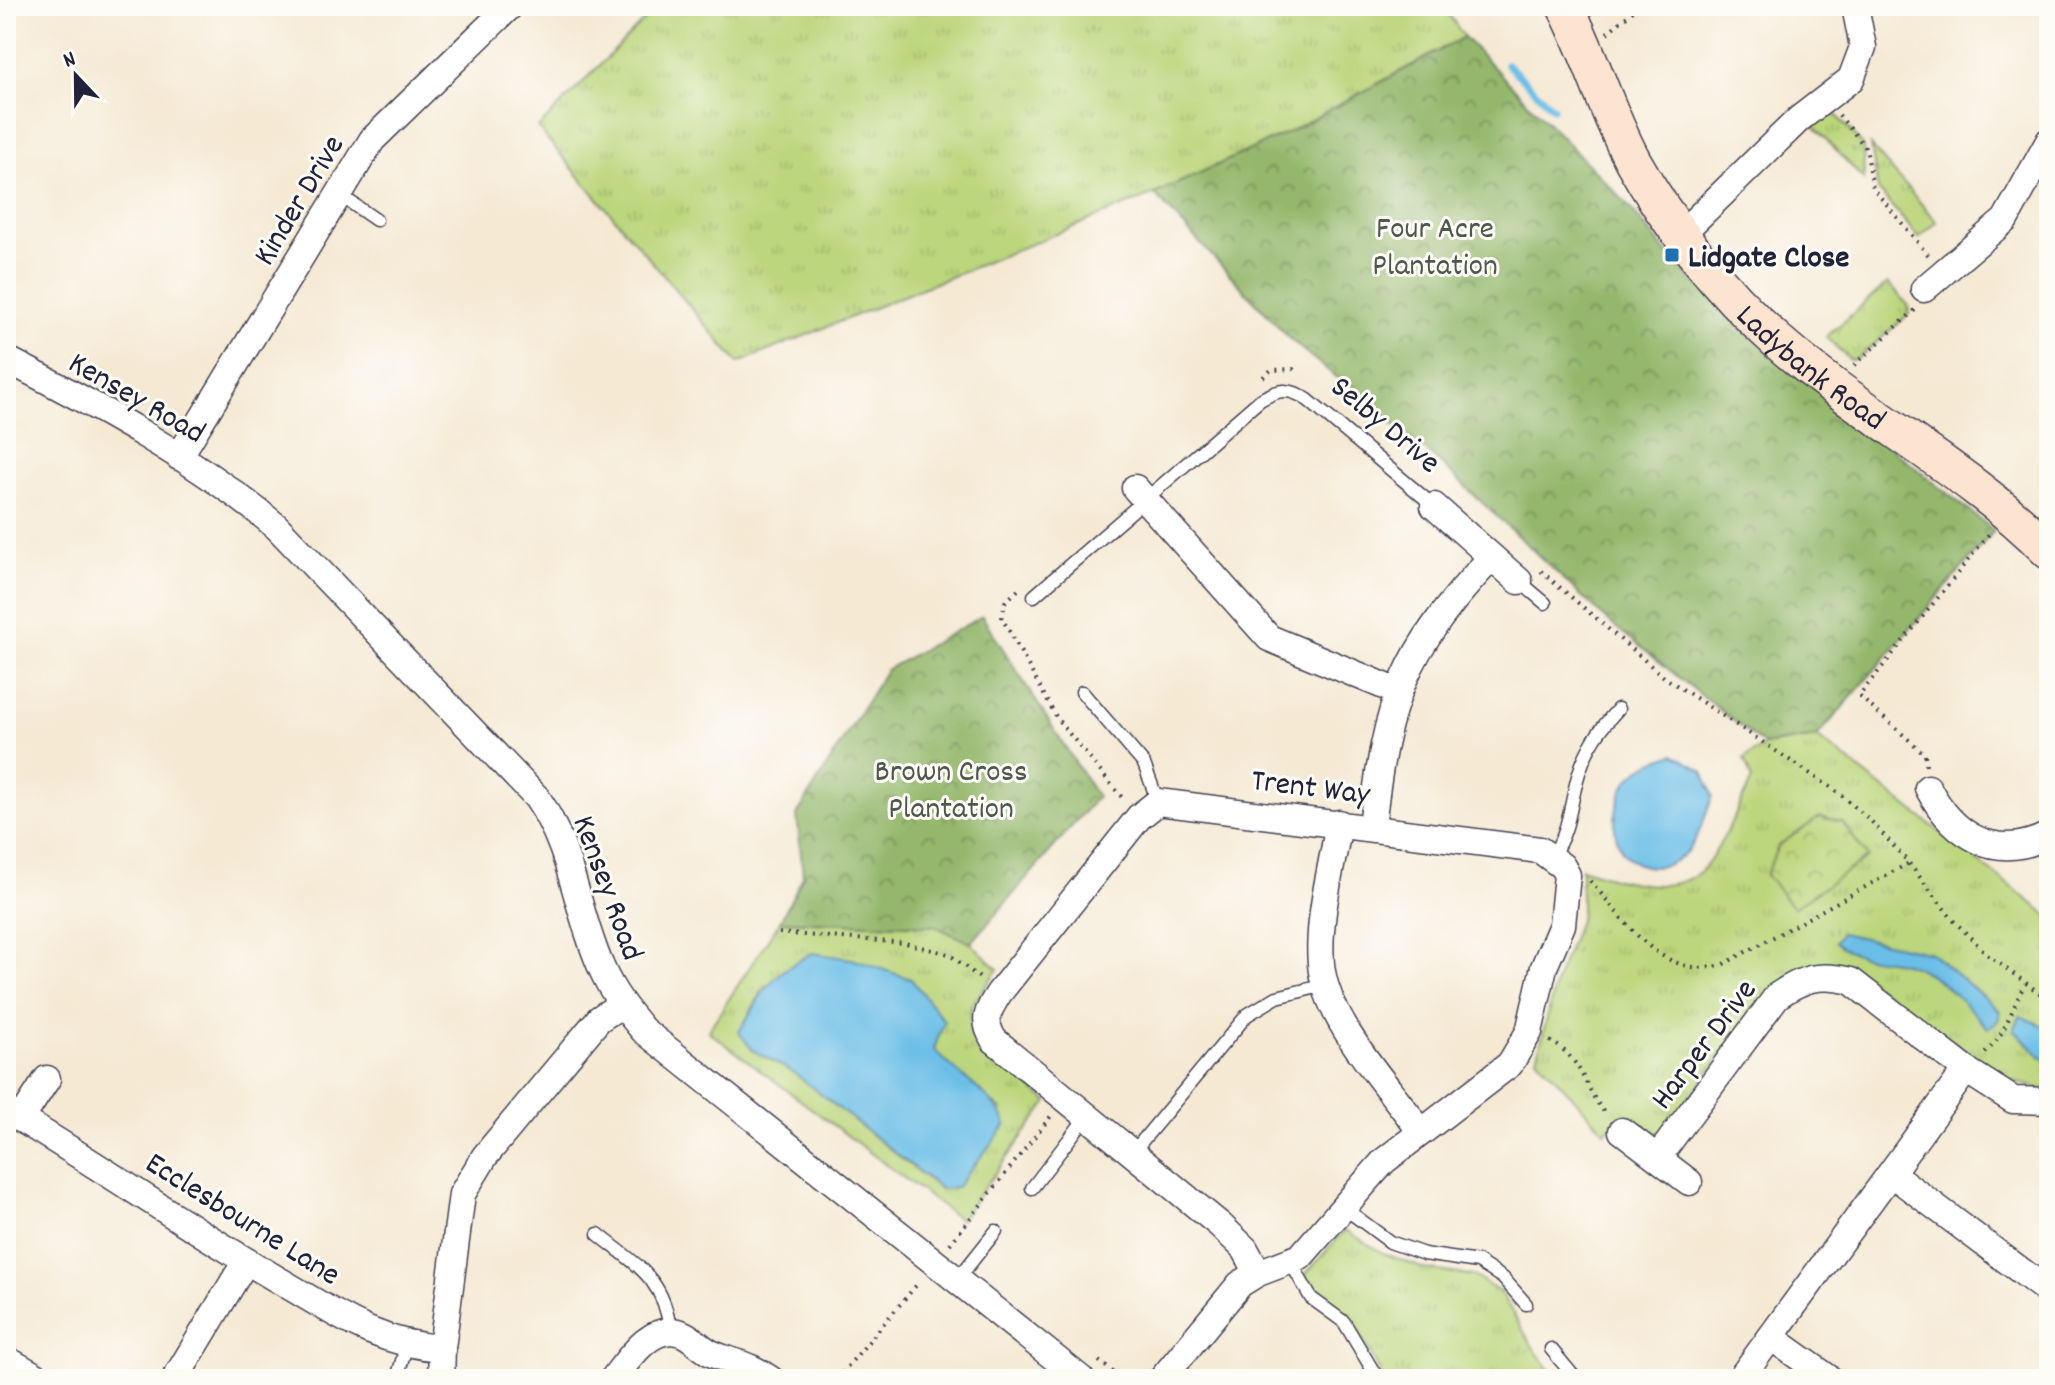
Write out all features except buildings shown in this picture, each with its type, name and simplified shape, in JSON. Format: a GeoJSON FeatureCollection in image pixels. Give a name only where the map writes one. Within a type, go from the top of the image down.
{"type":"FeatureCollection","features":[{"type":"Feature","properties":{"kind":"street","name":"Kinder Drive"},"geometry":{"type":"LineString","coordinates":[[179,457],[372,140],[510,6]]}},
{"type":"Feature","properties":{"kind":"street","name":"Ladybank Road"},"geometry":{"type":"LineString","coordinates":[[1565,6],[1633,160],[1681,234],[1773,338],[1830,385],[2008,510],[2047,544]]}},
{"type":"Feature","properties":{"kind":"street"},"geometry":{"type":"LineString","coordinates":[[1681,234],[1799,119],[1851,79],[1861,59],[1863,34],[1855,6]]}},
{"type":"Feature","properties":{"kind":"street"},"geometry":{"type":"LineString","coordinates":[[1934,281],[2005,220],[2049,141]]}},
{"type":"Feature","properties":{"kind":"street","name":"Kensey Road"},"geometry":{"type":"LineString","coordinates":[[6,359],[179,457],[244,499],[277,527],[537,798],[565,847],[595,951],[622,1004],[643,1030],[935,1262],[1072,1376]]}},
{"type":"Feature","properties":{"kind":"street"},"geometry":{"type":"LineString","coordinates":[[1140,494],[1269,638],[1396,691]]}},
{"type":"Feature","properties":{"kind":"street"},"geometry":{"type":"LineString","coordinates":[[1434,506],[1519,581]]}},
{"type":"Feature","properties":{"kind":"street"},"geometry":{"type":"LineString","coordinates":[[1372,827],[1379,763],[1396,691],[1437,620],[1491,558]]}},
{"type":"Feature","properties":{"kind":"street"},"geometry":{"type":"LineString","coordinates":[[1928,788],[1940,811],[1969,834],[1988,844],[2007,849],[2049,835]]}},
{"type":"Feature","properties":{"kind":"street"},"geometry":{"type":"LineString","coordinates":[[1158,802],[1139,817],[999,993],[986,1014],[986,1027],[994,1040],[1220,1225],[1245,1249],[1258,1273]]}},
{"type":"Feature","properties":{"kind":"street","name":"Trent Way"},"geometry":{"type":"LineString","coordinates":[[1158,802],[1540,850],[1559,865]]}},
{"type":"Feature","properties":{"kind":"street"},"geometry":{"type":"LineString","coordinates":[[1339,823],[1322,936],[1325,985],[1333,1010],[1421,1132]]}},
{"type":"Feature","properties":{"kind":"street"},"geometry":{"type":"LineString","coordinates":[[1162,1379],[1240,1284],[1258,1273],[1291,1263],[1319,1238],[1384,1161],[1510,1064],[1529,1032],[1544,967],[1562,925],[1559,865]]}},
{"type":"Feature","properties":{"kind":"street","name":"Harper Drive"},"geometry":{"type":"LineString","coordinates":[[1658,1157],[1777,996],[1803,978],[1827,975],[1851,981],[1966,1070],[2013,1100],[2049,1101]]}},
{"type":"Feature","properties":{"kind":"street"},"geometry":{"type":"LineString","coordinates":[[441,1379],[442,1348],[462,1194],[472,1176],[599,1019],[622,1004]]}},
{"type":"Feature","properties":{"kind":"street"},"geometry":{"type":"LineString","coordinates":[[1740,1379],[1966,1070]]}},
{"type":"Feature","properties":{"kind":"street","name":"Ecclesbourne Lane"},"geometry":{"type":"LineString","coordinates":[[47,1079],[14,1114],[246,1261],[371,1334],[406,1346],[442,1348]]}},
{"type":"Feature","properties":{"kind":"street","name":"Harper Drive"},"geometry":{"type":"LineString","coordinates":[[1622,1131],[1689,1182]]}},
{"type":"Feature","properties":{"kind":"street"},"geometry":{"type":"LineString","coordinates":[[1892,1174],[2049,1292]]}},
{"type":"Feature","properties":{"kind":"street"},"geometry":{"type":"LineString","coordinates":[[175,1379],[246,1261]]}},
{"type":"Feature","properties":{"kind":"street"},"geometry":{"type":"LineString","coordinates":[[613,1379],[638,1348],[670,1330],[683,1333],[711,1354],[749,1364],[770,1379]]}},
{"type":"Feature","properties":{"kind":"street"},"geometry":{"type":"LineString","coordinates":[[1771,1337],[1830,1379]]}},
{"type":"Feature","properties":{"kind":"street"},"geometry":{"type":"LineString","coordinates":[[6,1359],[41,1379]]}},
{"type":"Feature","properties":{"kind":"lane"},"geometry":{"type":"LineString","coordinates":[[340,195],[376,220]]}},
{"type":"Feature","properties":{"kind":"lane","name":"Selby Drive"},"geometry":{"type":"LineString","coordinates":[[1034,596],[1140,494],[1277,390],[1294,391],[1308,400],[1434,506]]}},
{"type":"Feature","properties":{"kind":"lane"},"geometry":{"type":"LineString","coordinates":[[1519,581],[1545,603]]}},
{"type":"Feature","properties":{"kind":"lane"},"geometry":{"type":"LineString","coordinates":[[1082,692],[1144,764],[1158,802]]}},
{"type":"Feature","properties":{"kind":"lane"},"geometry":{"type":"LineString","coordinates":[[1559,865],[1579,771],[1596,733],[1618,709]]}},
{"type":"Feature","properties":{"kind":"lane"},"geometry":{"type":"LineString","coordinates":[[1133,1152],[1247,1015],[1277,997],[1325,985]]}},
{"type":"Feature","properties":{"kind":"lane"},"geometry":{"type":"LineString","coordinates":[[1032,1188],[1087,1116]]}},
{"type":"Feature","properties":{"kind":"lane"},"geometry":{"type":"LineString","coordinates":[[1343,1207],[1390,1242],[1424,1254],[1478,1262],[1503,1278],[1526,1304]]}},
{"type":"Feature","properties":{"kind":"lane"},"geometry":{"type":"LineString","coordinates":[[957,1280],[996,1231]]}},
{"type":"Feature","properties":{"kind":"lane"},"geometry":{"type":"LineString","coordinates":[[598,1234],[655,1280],[663,1297],[670,1330]]}},
{"type":"Feature","properties":{"kind":"lane"},"geometry":{"type":"LineString","coordinates":[[1291,1263],[1311,1298],[1344,1322],[1378,1379]]}},
{"type":"Feature","properties":{"kind":"lane"},"geometry":{"type":"LineString","coordinates":[[397,1379],[406,1346]]}},
{"type":"Feature","properties":{"kind":"lane"},"geometry":{"type":"LineString","coordinates":[[1551,1349],[1576,1379]]}},
{"type":"Feature","properties":{"kind":"path"},"geometry":{"type":"LineString","coordinates":[[1586,51],[1639,6]]}},
{"type":"Feature","properties":{"kind":"path"},"geometry":{"type":"LineString","coordinates":[[1825,98],[1866,148],[1873,188],[1934,281],[1913,315],[1830,385]]}},
{"type":"Feature","properties":{"kind":"path"},"geometry":{"type":"LineString","coordinates":[[1928,788],[1925,754],[1859,696],[2008,510]]}},
{"type":"Feature","properties":{"kind":"path"},"geometry":{"type":"LineString","coordinates":[[1559,865],[1581,873],[1664,960],[1703,970],[1722,965],[1909,863]]}},
{"type":"Feature","properties":{"kind":"path"},"geometry":{"type":"LineString","coordinates":[[779,933],[905,943],[949,954],[999,993]]}},
{"type":"Feature","properties":{"kind":"path"},"geometry":{"type":"LineString","coordinates":[[1966,1070],[2001,1039],[2025,984]]}},
{"type":"Feature","properties":{"kind":"path"},"geometry":{"type":"LineString","coordinates":[[1529,1032],[1556,1044],[1572,1056],[1599,1106],[1622,1131]]}},
{"type":"Feature","properties":{"kind":"path"},"geometry":{"type":"LineString","coordinates":[[837,1379],[1065,1099]]}},
{"type":"Feature","properties":{"kind":"green space"},"geometry":{"type":"Polygon","coordinates":[[[658,6],[1443,6],[1464,37],[1289,132],[1154,194],[738,363],[538,128],[658,6]]]}},
{"type":"Feature","properties":{"kind":"green space","name":"Four Acre Plantation"},"geometry":{"type":"Polygon","coordinates":[[[1464,37],[1625,202],[1676,264],[1802,376],[1994,531],[1817,737],[1764,745],[1608,621],[1437,460],[1292,341],[1154,194],[1289,132],[1464,37]]]}},
{"type":"Feature","properties":{"kind":"green space"},"geometry":{"type":"Polygon","coordinates":[[[1833,111],[1863,146],[1864,180],[1814,126],[1833,111]]]}},
{"type":"Feature","properties":{"kind":"green space"},"geometry":{"type":"Polygon","coordinates":[[[1871,146],[1937,222],[1919,238],[1878,190],[1871,146]]]}},
{"type":"Feature","properties":{"kind":"green space"},"geometry":{"type":"Polygon","coordinates":[[[1888,283],[1908,305],[1909,314],[1858,358],[1850,360],[1826,337],[1888,283]]]}},
{"type":"Feature","properties":{"kind":"green space","name":"Brown Cross Plantation"},"geometry":{"type":"Polygon","coordinates":[[[982,616],[1097,797],[971,943],[935,926],[780,921],[803,876],[797,815],[886,670],[982,616]]]}},
{"type":"Feature","properties":{"kind":"green space"},"geometry":{"type":"Polygon","coordinates":[[[1817,737],[2049,916],[2049,1091],[2008,1080],[1847,966],[1803,967],[1774,989],[1661,1134],[1619,1116],[1605,1132],[1537,1058],[1556,982],[1581,915],[1581,868],[1630,882],[1666,885],[1682,882],[1697,874],[1715,853],[1752,780],[1744,759],[1764,745],[1817,737]]]}},
{"type":"Feature","properties":{"kind":"green space"},"geometry":{"type":"Polygon","coordinates":[[[1820,817],[1842,822],[1868,857],[1793,908],[1766,875],[1778,846],[1820,817]]]}},
{"type":"Feature","properties":{"kind":"green space"},"geometry":{"type":"Polygon","coordinates":[[[780,921],[935,926],[971,943],[998,969],[972,1005],[970,1036],[1048,1102],[960,1220],[708,1031],[780,921]],[[852,959],[765,986],[739,1032],[752,1050],[794,1073],[940,1189],[1002,1110],[949,1069],[934,1049],[944,1021],[911,979],[852,959]]]}},
{"type":"Feature","properties":{"kind":"green space"},"geometry":{"type":"Polygon","coordinates":[[[1345,1230],[1383,1253],[1425,1269],[1473,1276],[1500,1292],[1536,1352],[1558,1379],[1384,1379],[1354,1323],[1303,1277],[1345,1230]]]}},
{"type":"Feature","properties":{"kind":"water"},"geometry":{"type":"Polygon","coordinates":[[[1674,754],[1703,771],[1713,796],[1697,837],[1682,856],[1668,864],[1653,867],[1639,864],[1627,856],[1618,844],[1615,826],[1618,804],[1628,780],[1640,769],[1674,754]]]}},
{"type":"Feature","properties":{"kind":"water"},"geometry":{"type":"Polygon","coordinates":[[[1841,933],[1931,953],[2000,1011],[1998,1021],[1988,1028],[1949,989],[1922,970],[1847,950],[1835,942],[1841,933]]]}},
{"type":"Feature","properties":{"kind":"water"},"geometry":{"type":"Polygon","coordinates":[[[812,953],[852,959],[911,979],[944,1021],[934,1049],[985,1095],[1006,1125],[956,1188],[941,1189],[794,1073],[753,1050],[739,1032],[775,978],[812,953]]]}},
{"type":"Feature","properties":{"kind":"water"},"geometry":{"type":"Polygon","coordinates":[[[2020,1016],[2049,1028],[2049,1064],[2014,1030],[2020,1016]]]}},
{"type":"Feature","properties":{"kind":"waterway"},"geometry":{"type":"LineString","coordinates":[[1507,64],[1553,108]]}},
{"type":"Feature","properties":{"kind":"place","name":"Lidgate Close"},"geometry":{"type":"Point","coordinates":[1672,255]}}]}
